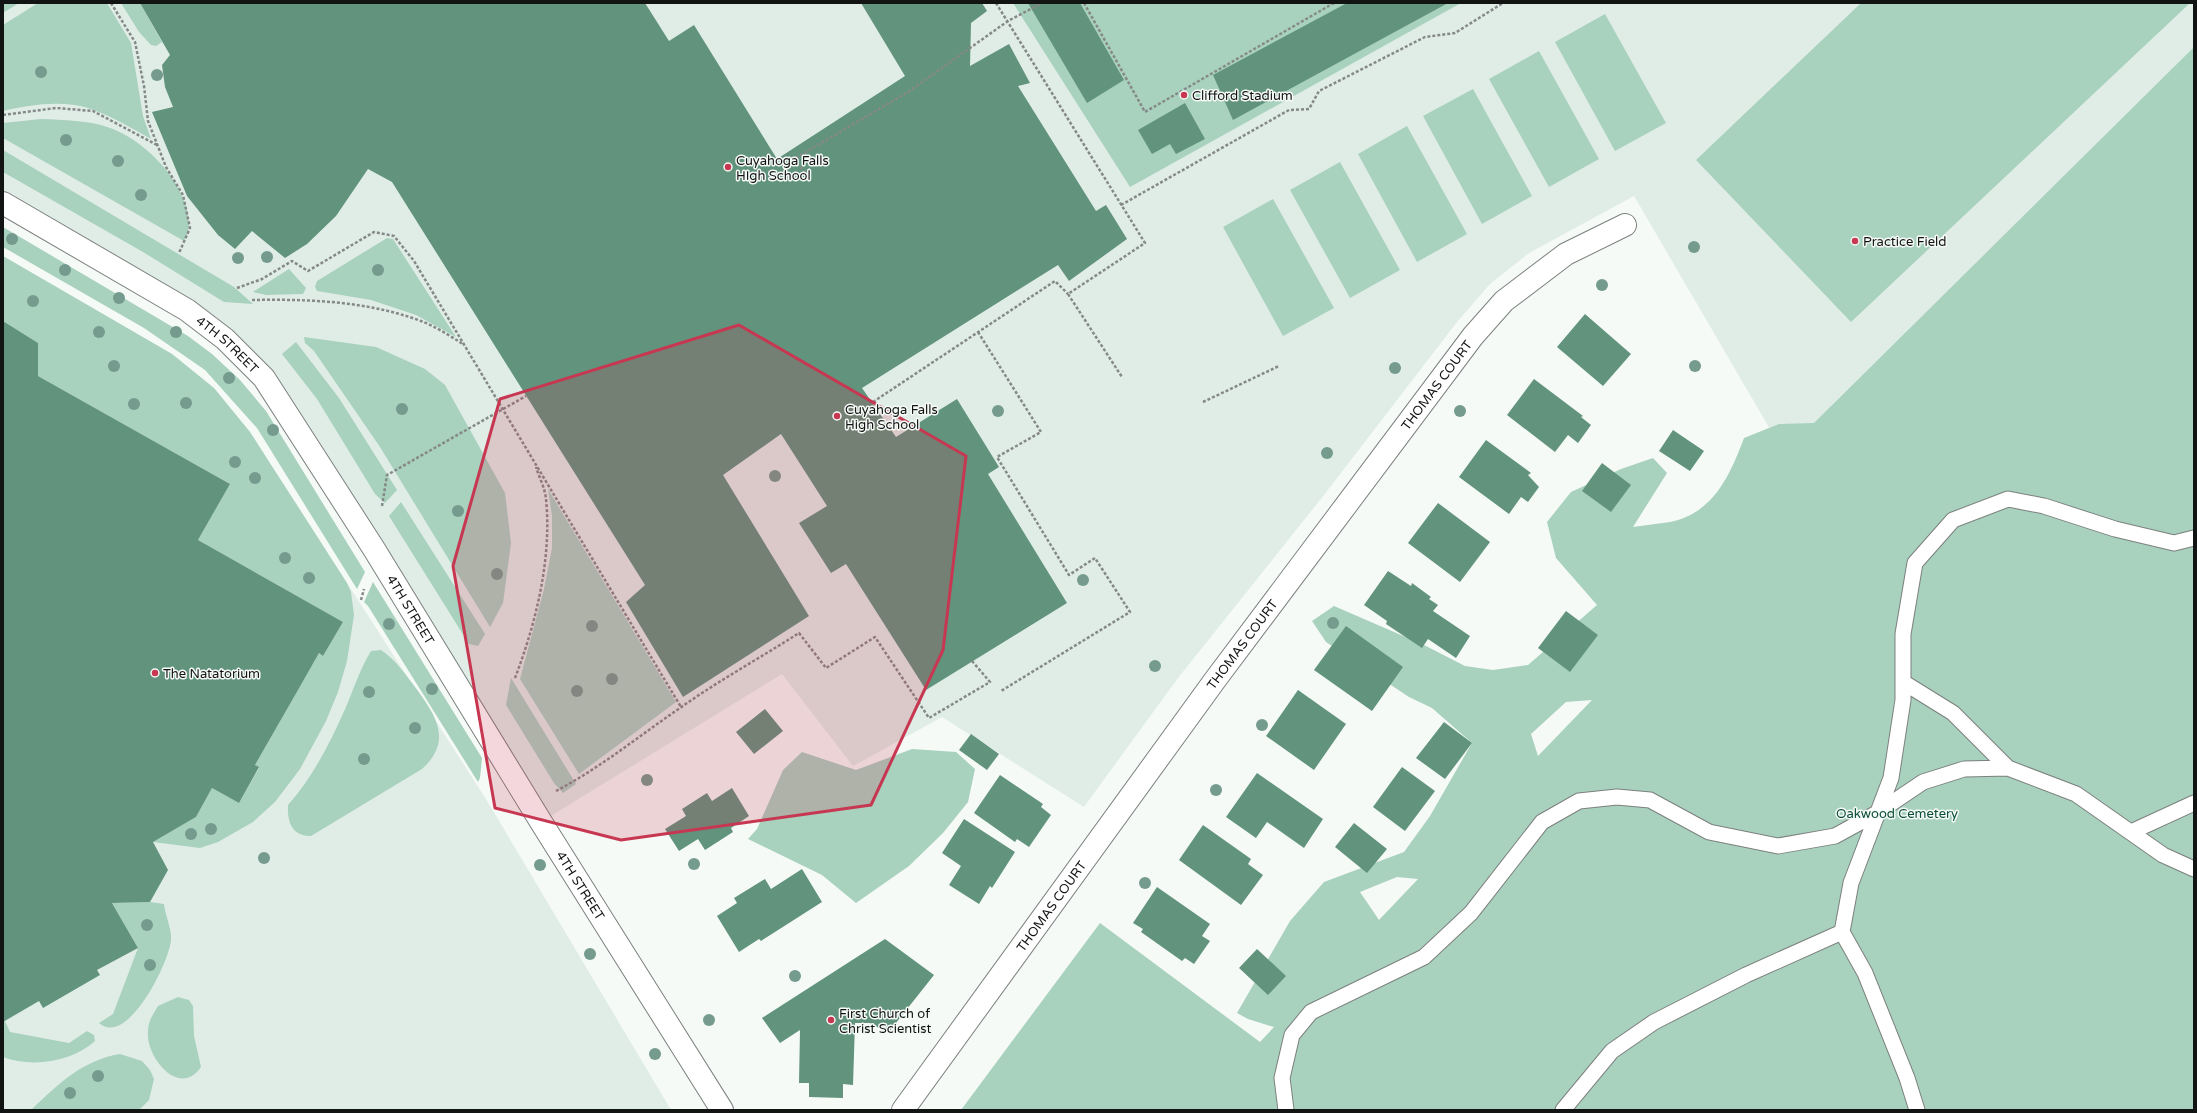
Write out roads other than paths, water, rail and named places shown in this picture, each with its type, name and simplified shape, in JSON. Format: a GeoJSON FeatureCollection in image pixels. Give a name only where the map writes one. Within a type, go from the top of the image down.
{"type":"FeatureCollection","features":[{"type":"Feature","properties":{"kind":"street","name":"4TH STREET"},"geometry":{"type":"LineString","coordinates":[[3,202],[165,295],[225,339],[264,378],[374,549],[530,805],[722,1110]]}},
{"type":"Feature","properties":{"kind":"street","name":"THOMAS COURT"},"geometry":{"type":"LineString","coordinates":[[903,1110],[1225,668],[1473,336],[1504,301],[1566,254],[1625,225]]}},
{"type":"Feature","properties":{"kind":"lane"},"geometry":{"type":"LineString","coordinates":[[1916,1110],[1907,1078],[1865,973],[1842,932],[1851,883],[1891,778],[1903,700],[1903,634],[1915,563],[1953,520],[2008,499],[2044,506],[2115,530],[2174,543],[2194,538]]}},
{"type":"Feature","properties":{"kind":"lane"},"geometry":{"type":"LineString","coordinates":[[1903,682],[1953,713],[2008,768]]}},
{"type":"Feature","properties":{"kind":"lane"},"geometry":{"type":"LineString","coordinates":[[1286,1110],[1282,1078],[1292,1035],[1311,1012],[1424,957],[1472,913],[1542,822],[1578,801],[1617,797],[1650,800],[1709,832],[1778,846],[1835,836],[1877,813],[1923,782],[1964,769],[2008,768],[2076,794],[2163,855],[2194,869]]}},
{"type":"Feature","properties":{"kind":"lane"},"geometry":{"type":"LineString","coordinates":[[2131,832],[2194,803]]}},
{"type":"Feature","properties":{"kind":"lane"},"geometry":{"type":"LineString","coordinates":[[1563,1110],[1612,1051],[1654,1022],[1746,975],[1842,932]]}},
{"type":"Feature","properties":{"kind":"place","name":"Clifford Stadium"},"geometry":{"type":"Point","coordinates":[1184,95]}},
{"type":"Feature","properties":{"kind":"place","name":"Cuyahoga Falls HIgh School"},"geometry":{"type":"Point","coordinates":[728,167]}},
{"type":"Feature","properties":{"kind":"place","name":"Practice Field"},"geometry":{"type":"Point","coordinates":[1855,241]}},
{"type":"Feature","properties":{"kind":"place","name":"Cuyahoga Falls High School"},"geometry":{"type":"Point","coordinates":[837,416]}},
{"type":"Feature","properties":{"kind":"place","name":"The Natatorium"},"geometry":{"type":"Point","coordinates":[155,673]}},
{"type":"Feature","properties":{"kind":"place","name":"First Church of Christ Scientist"},"geometry":{"type":"Point","coordinates":[831,1020]}},
{"type":"Feature","properties":{"kind":"park label","name":"Oakwood Cemetery"},"geometry":{"type":"Point","coordinates":[1897,813]}}]}
